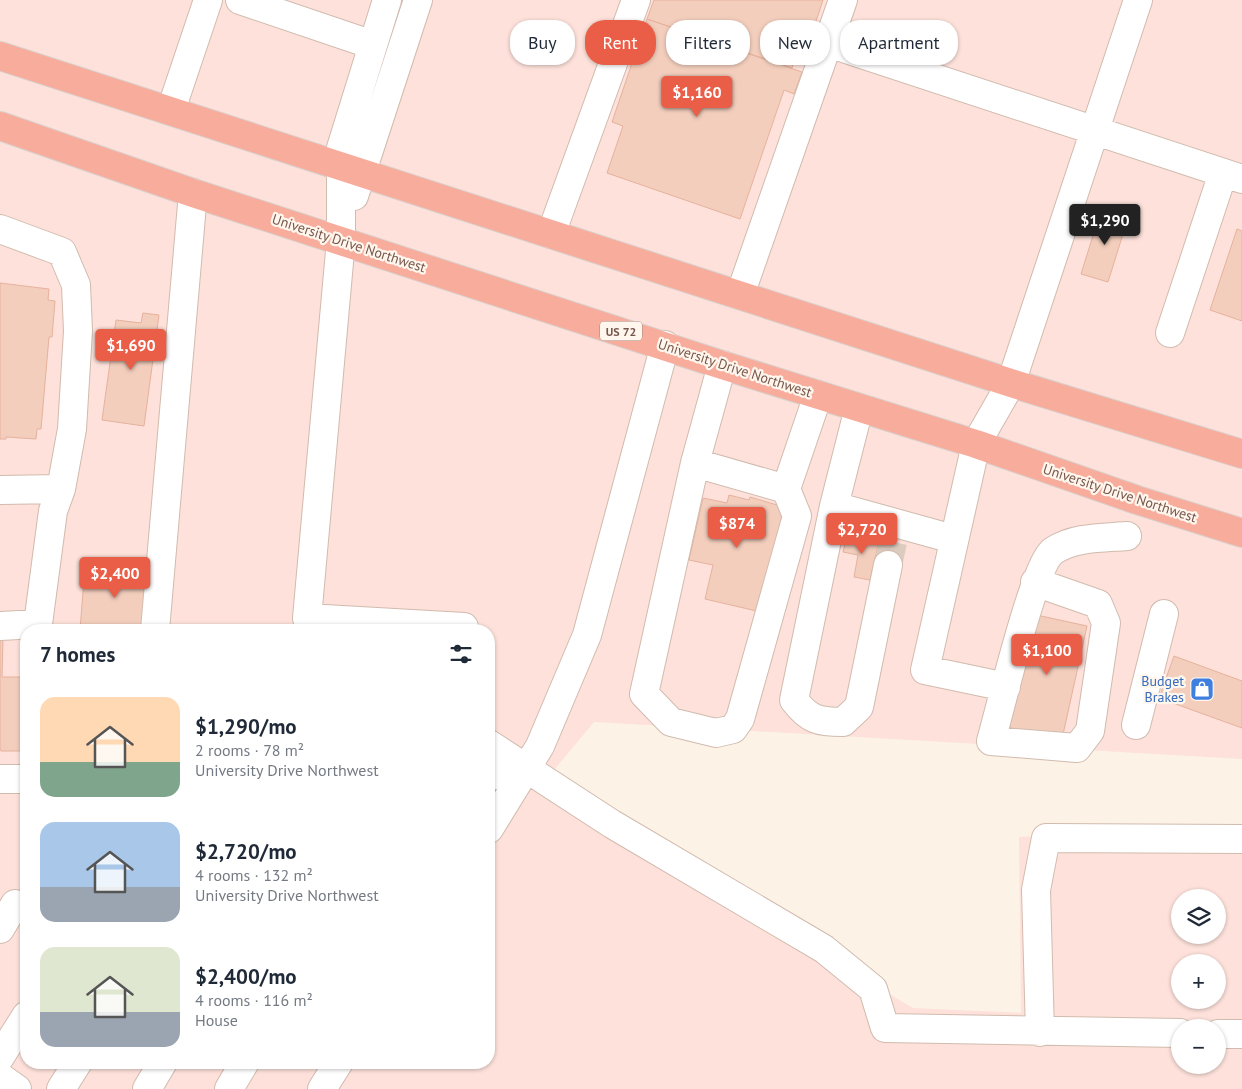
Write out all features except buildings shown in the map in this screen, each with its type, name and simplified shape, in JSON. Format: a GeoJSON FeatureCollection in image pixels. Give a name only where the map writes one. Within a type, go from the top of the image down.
{"type":"FeatureCollection","features":[{"type":"Feature","properties":{"kind":"highway"},"geometry":{"type":"LineString","coordinates":[[0,56],[1011,383],[1242,454]]}},
{"type":"Feature","properties":{"kind":"highway","name":"University Drive Northwest"},"geometry":{"type":"LineString","coordinates":[[0,126],[193,193],[666,345],[722,365],[976,444],[1137,500],[1242,533]]}},
{"type":"Feature","properties":{"kind":"lane"},"geometry":{"type":"LineString","coordinates":[[171,110],[208,0]]}},
{"type":"Feature","properties":{"kind":"lane"},"geometry":{"type":"LineString","coordinates":[[240,0],[373,45]]}},
{"type":"Feature","properties":{"kind":"lane"},"geometry":{"type":"LineString","coordinates":[[351,169],[341,148],[387,0]]}},
{"type":"Feature","properties":{"kind":"lane"},"geometry":{"type":"LineString","coordinates":[[412,624],[307,618],[341,240],[351,169],[418,0]]}},
{"type":"Feature","properties":{"kind":"lane"},"geometry":{"type":"LineString","coordinates":[[551,234],[636,0]]}},
{"type":"Feature","properties":{"kind":"lane"},"geometry":{"type":"LineString","coordinates":[[830,37],[843,0]]}},
{"type":"Feature","properties":{"kind":"lane"},"geometry":{"type":"LineString","coordinates":[[1006,687],[925,670],[953,539],[976,444],[1011,383],[1138,0]]}},
{"type":"Feature","properties":{"kind":"lane"},"geometry":{"type":"LineString","coordinates":[[830,44],[1233,176],[1170,333]]}},
{"type":"Feature","properties":{"kind":"lane"},"geometry":{"type":"LineString","coordinates":[[740,295],[820,65]]}},
{"type":"Feature","properties":{"kind":"lane"},"geometry":{"type":"LineString","coordinates":[[156,624],[193,193]]}},
{"type":"Feature","properties":{"kind":"lane"},"geometry":{"type":"LineString","coordinates":[[0,229],[62,252],[76,285],[78,330],[72,429],[61,489],[53,511],[38,624]]}},
{"type":"Feature","properties":{"kind":"lane"},"geometry":{"type":"LineString","coordinates":[[495,819],[540,746],[587,635],[666,345]]}},
{"type":"Feature","properties":{"kind":"lane"},"geometry":{"type":"LineString","coordinates":[[722,365],[695,463],[644,694],[671,722],[716,732],[733,729],[740,719],[797,516],[786,489],[818,395]]}},
{"type":"Feature","properties":{"kind":"lane"},"geometry":{"type":"LineString","coordinates":[[859,408],[834,506],[794,700],[805,715],[826,722],[843,722],[859,707],[892,543]]}},
{"type":"Feature","properties":{"kind":"lane"},"geometry":{"type":"LineString","coordinates":[[695,463],[786,489]]}},
{"type":"Feature","properties":{"kind":"lane"},"geometry":{"type":"LineString","coordinates":[[0,490],[61,489]]}},
{"type":"Feature","properties":{"kind":"lane"},"geometry":{"type":"LineString","coordinates":[[834,506],[892,543],[953,539]]}},
{"type":"Feature","properties":{"kind":"lane"},"geometry":{"type":"LineString","coordinates":[[1035,582],[1098,604],[1106,623],[1090,731],[1077,748],[991,741],[1035,582],[1052,552],[1079,540],[1127,536]]}},
{"type":"Feature","properties":{"kind":"lane"},"geometry":{"type":"LineString","coordinates":[[1136,725],[1164,614]]}},
{"type":"Feature","properties":{"kind":"lane"},"geometry":{"type":"LineString","coordinates":[[0,626],[20,625]]}},
{"type":"Feature","properties":{"kind":"lane"},"geometry":{"type":"LineString","coordinates":[[495,748],[612,824],[824,949],[873,989],[885,1028],[1171,1034]]}},
{"type":"Feature","properties":{"kind":"lane"},"geometry":{"type":"LineString","coordinates":[[495,775],[526,770]]}},
{"type":"Feature","properties":{"kind":"lane"},"geometry":{"type":"LineString","coordinates":[[0,779],[20,779]]}},
{"type":"Feature","properties":{"kind":"lane"},"geometry":{"type":"LineString","coordinates":[[1040,1032],[1036,890],[1046,838],[1242,839]]}},
{"type":"Feature","properties":{"kind":"lane"},"geometry":{"type":"LineString","coordinates":[[0,929],[14,904]]}},
{"type":"Feature","properties":{"kind":"lane"},"geometry":{"type":"LineString","coordinates":[[0,1057],[20,1025]]}},
{"type":"Feature","properties":{"kind":"lane"},"geometry":{"type":"LineString","coordinates":[[1226,1034],[1242,1034]]}},
{"type":"Feature","properties":{"kind":"lane"},"geometry":{"type":"LineString","coordinates":[[61,1089],[74,1069]]}},
{"type":"Feature","properties":{"kind":"lane"},"geometry":{"type":"LineString","coordinates":[[147,1089],[159,1069]]}},
{"type":"Feature","properties":{"kind":"lane"},"geometry":{"type":"LineString","coordinates":[[229,1089],[241,1069]]}},
{"type":"Feature","properties":{"kind":"lane"},"geometry":{"type":"LineString","coordinates":[[322,1089],[335,1069]]}},
{"type":"Feature","properties":{"kind":"lane"},"geometry":{"type":"LineString","coordinates":[[0,1077],[17,1089]]}},
{"type":"Feature","properties":{"kind":"shaded area"},"geometry":{"type":"Polygon","coordinates":[[[0,0],[1242,0],[1242,759],[594,722],[539,788],[913,1008],[1021,1013],[1019,837],[1242,827],[1242,1089],[0,1089],[0,0]]]}},
{"type":"Feature","properties":{"kind":"tunnel"},"geometry":{"type":"LineString","coordinates":[[888,565],[893,542]]}},
{"type":"Feature","properties":{"kind":"place","name":"Budget Brakes"},"geometry":{"type":"Point","coordinates":[1202,689]}}]}
